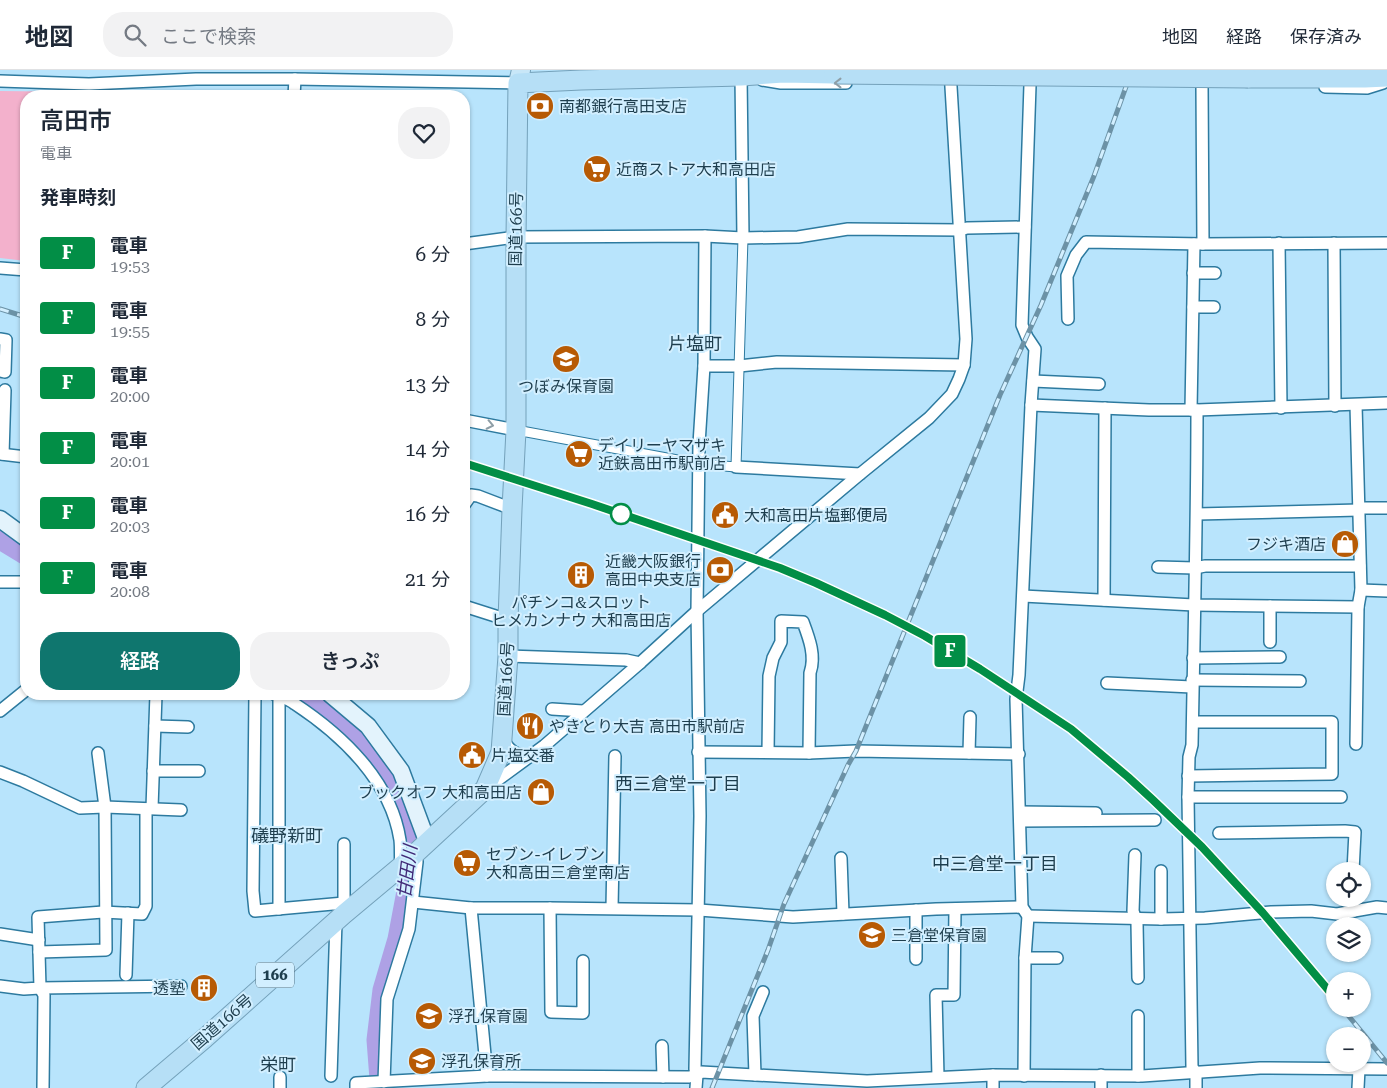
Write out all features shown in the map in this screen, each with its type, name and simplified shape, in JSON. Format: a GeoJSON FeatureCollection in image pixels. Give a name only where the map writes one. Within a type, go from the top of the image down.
{"type":"FeatureCollection","features":[{"type":"Feature","properties":{"kind":"highway"},"geometry":{"type":"LineString","coordinates":[[518,74],[581,80],[746,72],[1248,78],[1387,77]]}},
{"type":"Feature","properties":{"kind":"highway","name":"国道166号"},"geometry":{"type":"LineString","coordinates":[[146,1088],[205,1038],[341,913],[412,856],[485,789],[501,752],[508,656],[516,430],[518,74]]}},
{"type":"Feature","properties":{"kind":"main road"},"geometry":{"type":"LineString","coordinates":[[0,519],[20,534]]}},
{"type":"Feature","properties":{"kind":"main road"},"geometry":{"type":"LineString","coordinates":[[337,700],[368,726],[401,771],[412,856]]}},
{"type":"Feature","properties":{"kind":"street"},"geometry":{"type":"LineString","coordinates":[[485,789],[533,754],[640,663],[697,611],[929,418],[952,394],[960,379],[964,365],[966,339],[950,70]]}},
{"type":"Feature","properties":{"kind":"street"},"geometry":{"type":"LineString","coordinates":[[736,467],[746,72],[781,84],[951,83],[1100,85],[1100,70]]}},
{"type":"Feature","properties":{"kind":"street"},"geometry":{"type":"LineString","coordinates":[[1154,70],[1153,86],[1367,88],[1387,81]]}},
{"type":"Feature","properties":{"kind":"street"},"geometry":{"type":"LineString","coordinates":[[1370,70],[1387,73]]}},
{"type":"Feature","properties":{"kind":"street"},"geometry":{"type":"LineString","coordinates":[[0,81],[89,84],[196,75],[295,79],[518,74]]}},
{"type":"Feature","properties":{"kind":"street"},"geometry":{"type":"LineString","coordinates":[[294,90],[295,79]]}},
{"type":"Feature","properties":{"kind":"street"},"geometry":{"type":"LineString","coordinates":[[1024,1076],[1025,912],[1016,699],[1019,675],[1035,349],[1022,325],[1030,85]]}},
{"type":"Feature","properties":{"kind":"street"},"geometry":{"type":"LineString","coordinates":[[1196,1088],[1196,1073],[1192,1067],[1188,776],[1193,722],[1192,683],[1197,514],[1193,273],[1198,244],[1202,85]]}},
{"type":"Feature","properties":{"kind":"street"},"geometry":{"type":"LineString","coordinates":[[470,243],[516,237],[798,237],[848,229],[960,230],[967,228],[1025,227]]}},
{"type":"Feature","properties":{"kind":"street"},"geometry":{"type":"LineString","coordinates":[[696,1088],[700,816],[697,611],[699,464],[704,366],[705,236]]}},
{"type":"Feature","properties":{"kind":"street"},"geometry":{"type":"LineString","coordinates":[[1068,319],[1068,276],[1076,255],[1086,242],[1198,244],[1387,243]]}},
{"type":"Feature","properties":{"kind":"street"},"geometry":{"type":"LineString","coordinates":[[1279,243],[1280,408]]}},
{"type":"Feature","properties":{"kind":"street"},"geometry":{"type":"LineString","coordinates":[[1334,243],[1335,406]]}},
{"type":"Feature","properties":{"kind":"street"},"geometry":{"type":"LineString","coordinates":[[0,268],[20,270]]}},
{"type":"Feature","properties":{"kind":"street"},"geometry":{"type":"LineString","coordinates":[[1193,273],[1215,273]]}},
{"type":"Feature","properties":{"kind":"street"},"geometry":{"type":"LineString","coordinates":[[1193,307],[1214,307]]}},
{"type":"Feature","properties":{"kind":"street"},"geometry":{"type":"LineString","coordinates":[[0,339],[6,340],[6,372],[0,371]]}},
{"type":"Feature","properties":{"kind":"street"},"geometry":{"type":"LineString","coordinates":[[704,366],[739,366],[777,362],[964,365]]}},
{"type":"Feature","properties":{"kind":"street"},"geometry":{"type":"LineString","coordinates":[[1033,381],[1099,384]]}},
{"type":"Feature","properties":{"kind":"street"},"geometry":{"type":"LineString","coordinates":[[5,390],[1,454],[20,456]]}},
{"type":"Feature","properties":{"kind":"street"},"geometry":{"type":"LineString","coordinates":[[1031,405],[1194,410],[1387,403]]}},
{"type":"Feature","properties":{"kind":"street"},"geometry":{"type":"LineString","coordinates":[[1356,405],[1361,590],[1358,607],[1356,744]]}},
{"type":"Feature","properties":{"kind":"street"},"geometry":{"type":"LineString","coordinates":[[1104,600],[1105,408]]}},
{"type":"Feature","properties":{"kind":"street"},"geometry":{"type":"LineString","coordinates":[[470,421],[699,464],[860,474]]}},
{"type":"Feature","properties":{"kind":"street"},"geometry":{"type":"LineString","coordinates":[[470,496],[478,496],[512,509]]}},
{"type":"Feature","properties":{"kind":"street"},"geometry":{"type":"LineString","coordinates":[[1197,514],[1387,508]]}},
{"type":"Feature","properties":{"kind":"street"},"geometry":{"type":"LineString","coordinates":[[1158,567],[1360,566]]}},
{"type":"Feature","properties":{"kind":"street"},"geometry":{"type":"LineString","coordinates":[[0,582],[20,582]]}},
{"type":"Feature","properties":{"kind":"street"},"geometry":{"type":"LineString","coordinates":[[1361,590],[1387,590]]}},
{"type":"Feature","properties":{"kind":"street"},"geometry":{"type":"LineString","coordinates":[[1022,596],[1194,604],[1358,607]]}},
{"type":"Feature","properties":{"kind":"street"},"geometry":{"type":"LineString","coordinates":[[1270,606],[1270,642]]}},
{"type":"Feature","properties":{"kind":"street"},"geometry":{"type":"LineString","coordinates":[[470,608],[508,620]]}},
{"type":"Feature","properties":{"kind":"street"},"geometry":{"type":"LineString","coordinates":[[768,752],[769,676],[773,658],[781,642],[781,621],[803,622],[812,647],[809,753]]}},
{"type":"Feature","properties":{"kind":"street"},"geometry":{"type":"LineString","coordinates":[[508,656],[626,660],[640,663]]}},
{"type":"Feature","properties":{"kind":"street"},"geometry":{"type":"LineString","coordinates":[[1193,658],[1280,658]]}},
{"type":"Feature","properties":{"kind":"street"},"geometry":{"type":"LineString","coordinates":[[1107,683],[1300,681]]}},
{"type":"Feature","properties":{"kind":"street"},"geometry":{"type":"LineString","coordinates":[[0,711],[20,695]]}},
{"type":"Feature","properties":{"kind":"street"},"geometry":{"type":"LineString","coordinates":[[43,1088],[44,995],[40,988],[38,917],[106,912],[142,914],[146,906],[149,809],[153,770],[156,700]]}},
{"type":"Feature","properties":{"kind":"street"},"geometry":{"type":"LineString","coordinates":[[255,700],[254,911],[279,909],[341,913]]}},
{"type":"Feature","properties":{"kind":"street"},"geometry":{"type":"LineString","coordinates":[[277,700],[279,909]]}},
{"type":"Feature","properties":{"kind":"street"},"geometry":{"type":"LineString","coordinates":[[288,700],[333,732],[362,762],[376,780],[385,797],[400,840],[417,862],[408,929],[387,999],[384,1082]]}},
{"type":"Feature","properties":{"kind":"street"},"geometry":{"type":"LineString","coordinates":[[552,709],[583,711]]}},
{"type":"Feature","properties":{"kind":"street"},"geometry":{"type":"LineString","coordinates":[[969,753],[970,717]]}},
{"type":"Feature","properties":{"kind":"street"},"geometry":{"type":"LineString","coordinates":[[1188,776],[1332,774],[1332,722],[1193,722]]}},
{"type":"Feature","properties":{"kind":"street"},"geometry":{"type":"LineString","coordinates":[[155,726],[188,727]]}},
{"type":"Feature","properties":{"kind":"street"},"geometry":{"type":"LineString","coordinates":[[503,728],[505,744],[513,752],[522,756],[533,754]]}},
{"type":"Feature","properties":{"kind":"street"},"geometry":{"type":"LineString","coordinates":[[698,752],[809,753],[856,751],[1019,754]]}},
{"type":"Feature","properties":{"kind":"street"},"geometry":{"type":"LineString","coordinates":[[0,934],[39,946],[106,950],[105,807],[98,753]]}},
{"type":"Feature","properties":{"kind":"street"},"geometry":{"type":"LineString","coordinates":[[612,908],[615,756]]}},
{"type":"Feature","properties":{"kind":"street"},"geometry":{"type":"LineString","coordinates":[[153,770],[199,771]]}},
{"type":"Feature","properties":{"kind":"street"},"geometry":{"type":"LineString","coordinates":[[0,772],[80,808],[181,810]]}},
{"type":"Feature","properties":{"kind":"street"},"geometry":{"type":"LineString","coordinates":[[1188,797],[1340,797]]}},
{"type":"Feature","properties":{"kind":"street"},"geometry":{"type":"LineString","coordinates":[[1020,817],[1113,813]]}},
{"type":"Feature","properties":{"kind":"street"},"geometry":{"type":"LineString","coordinates":[[1020,817],[1154,820]]}},
{"type":"Feature","properties":{"kind":"street"},"geometry":{"type":"LineString","coordinates":[[1219,833],[1355,832],[1353,862]]}},
{"type":"Feature","properties":{"kind":"street"},"geometry":{"type":"LineString","coordinates":[[331,1076],[344,844]]}},
{"type":"Feature","properties":{"kind":"street"},"geometry":{"type":"LineString","coordinates":[[1135,855],[1134,911],[1137,918],[1138,978]]}},
{"type":"Feature","properties":{"kind":"street"},"geometry":{"type":"LineString","coordinates":[[841,858],[843,914]]}},
{"type":"Feature","properties":{"kind":"street"},"geometry":{"type":"LineString","coordinates":[[1161,871],[1161,919]]}},
{"type":"Feature","properties":{"kind":"street"},"geometry":{"type":"LineString","coordinates":[[413,902],[471,908],[699,910],[793,917],[955,909],[1161,919],[1271,912],[1337,914],[1377,907],[1387,908]]}},
{"type":"Feature","properties":{"kind":"street"},"geometry":{"type":"LineString","coordinates":[[1353,907],[1354,911]]}},
{"type":"Feature","properties":{"kind":"street"},"geometry":{"type":"LineString","coordinates":[[471,908],[487,1076]]}},
{"type":"Feature","properties":{"kind":"street"},"geometry":{"type":"LineString","coordinates":[[550,908],[551,1012],[584,1013],[583,961]]}},
{"type":"Feature","properties":{"kind":"street"},"geometry":{"type":"LineString","coordinates":[[938,1078],[936,995],[954,995],[955,909]]}},
{"type":"Feature","properties":{"kind":"street"},"geometry":{"type":"LineString","coordinates":[[916,910],[916,959]]}},
{"type":"Feature","properties":{"kind":"street"},"geometry":{"type":"LineString","coordinates":[[126,975],[128,913]]}},
{"type":"Feature","properties":{"kind":"street"},"geometry":{"type":"LineString","coordinates":[[1025,958],[1057,958]]}},
{"type":"Feature","properties":{"kind":"street"},"geometry":{"type":"LineString","coordinates":[[0,986],[24,989],[181,986]]}},
{"type":"Feature","properties":{"kind":"street"},"geometry":{"type":"LineString","coordinates":[[755,1075],[753,1016],[763,992]]}},
{"type":"Feature","properties":{"kind":"street"},"geometry":{"type":"LineString","coordinates":[[1138,1016],[1140,1080]]}},
{"type":"Feature","properties":{"kind":"street"},"geometry":{"type":"LineString","coordinates":[[662,1046],[663,1077]]}},
{"type":"Feature","properties":{"kind":"street"},"geometry":{"type":"LineString","coordinates":[[356,1088],[356,1083],[487,1076],[663,1077],[697,1075],[701,1072],[867,1081],[882,1084],[993,1075],[1100,1075],[1140,1080],[1260,1068],[1326,1069]]}},
{"type":"Feature","properties":{"kind":"street"},"geometry":{"type":"LineString","coordinates":[[1371,1069],[1387,1069]]}},
{"type":"Feature","properties":{"kind":"street"},"geometry":{"type":"LineString","coordinates":[[1358,1088],[1359,1072]]}},
{"type":"Feature","properties":{"kind":"street"},"geometry":{"type":"LineString","coordinates":[[993,1075],[993,1088]]}},
{"type":"Feature","properties":{"kind":"street"},"geometry":{"type":"LineString","coordinates":[[1100,1075],[1101,1088]]}},
{"type":"Feature","properties":{"kind":"street"},"geometry":{"type":"LineString","coordinates":[[769,1076],[769,1088]]}},
{"type":"Feature","properties":{"kind":"shaded area"},"geometry":{"type":"Polygon","coordinates":[[[0,91],[20,91],[20,260],[0,258],[0,91]]]}},
{"type":"Feature","properties":{"kind":"waterway","name":"甘田川"},"geometry":{"type":"LineString","coordinates":[[0,540],[20,552]]}},
{"type":"Feature","properties":{"kind":"waterway","name":"甘田川"},"geometry":{"type":"LineString","coordinates":[[313,700],[341,722],[383,764],[402,803],[412,835],[410,870],[397,939],[382,990],[376,1040],[379,1079],[375,1088]]}},
{"type":"Feature","properties":{"kind":"railway"},"geometry":{"type":"LineString","coordinates":[[712,1088],[768,950],[784,904],[856,751],[1000,395],[1041,305],[1094,176],[1132,70]]}},
{"type":"Feature","properties":{"kind":"railway"},"geometry":{"type":"LineString","coordinates":[[0,309],[20,315]]}},
{"type":"Feature","properties":{"kind":"railway"},"geometry":{"type":"LineString","coordinates":[[470,465],[780,568],[885,615],[967,661],[1071,729],[1128,777],[1178,823],[1225,871],[1326,987]]}},
{"type":"Feature","properties":{"kind":"railway"},"geometry":{"type":"LineString","coordinates":[[1350,1017],[1387,1063]]}},
{"type":"Feature","properties":{"kind":"train","name":"F"},"geometry":{"type":"LineString","coordinates":[[470,465],[780,568],[885,615],[925,636],[980,669],[1071,729],[1153,800],[1225,871],[1326,987]]}},
{"type":"Feature","properties":{"kind":"place","name":"南都銀行高田支店"},"geometry":{"type":"Point","coordinates":[540,106]}},
{"type":"Feature","properties":{"kind":"place","name":"近商ストア大和高田店"},"geometry":{"type":"Point","coordinates":[597,169]}},
{"type":"Feature","properties":{"kind":"place","name":"つぼみ保育園"},"geometry":{"type":"Point","coordinates":[566,359]}},
{"type":"Feature","properties":{"kind":"place","name":"デイリーヤマザキ 近鉄高田市駅前店"},"geometry":{"type":"Point","coordinates":[579,454]}},
{"type":"Feature","properties":{"kind":"place","name":"大和高田片塩郵便局"},"geometry":{"type":"Point","coordinates":[725,515]}},
{"type":"Feature","properties":{"kind":"place","name":"フジキ酒店"},"geometry":{"type":"Point","coordinates":[1345,544]}},
{"type":"Feature","properties":{"kind":"place","name":"近畿大阪銀行 高田中央支店"},"geometry":{"type":"Point","coordinates":[720,570]}},
{"type":"Feature","properties":{"kind":"place","name":"パチンコ&スロット ヒメカンナウ 大和高田店"},"geometry":{"type":"Point","coordinates":[581,575]}},
{"type":"Feature","properties":{"kind":"place","name":"やきとり大吉 高田市駅前店"},"geometry":{"type":"Point","coordinates":[530,726]}},
{"type":"Feature","properties":{"kind":"place","name":"片塩交番"},"geometry":{"type":"Point","coordinates":[472,755]}},
{"type":"Feature","properties":{"kind":"place","name":"ブックオフ 大和高田店"},"geometry":{"type":"Point","coordinates":[541,792]}},
{"type":"Feature","properties":{"kind":"place","name":"セブン-イレブン 大和高田三倉堂南店"},"geometry":{"type":"Point","coordinates":[467,863]}},
{"type":"Feature","properties":{"kind":"place","name":"三倉堂保育園"},"geometry":{"type":"Point","coordinates":[872,935]}},
{"type":"Feature","properties":{"kind":"place","name":"透塾"},"geometry":{"type":"Point","coordinates":[204,988]}},
{"type":"Feature","properties":{"kind":"place","name":"浮孔保育園"},"geometry":{"type":"Point","coordinates":[429,1016]}},
{"type":"Feature","properties":{"kind":"place","name":"浮孔保育所"},"geometry":{"type":"Point","coordinates":[422,1061]}},
{"type":"Feature","properties":{"kind":"district","name":"片塩町"},"geometry":{"type":"Point","coordinates":[695,343]}},
{"type":"Feature","properties":{"kind":"district","name":"西三倉堂一丁目"},"geometry":{"type":"Point","coordinates":[678,783]}},
{"type":"Feature","properties":{"kind":"district","name":"礒野新町"},"geometry":{"type":"Point","coordinates":[287,835]}},
{"type":"Feature","properties":{"kind":"district","name":"中三倉堂一丁目"},"geometry":{"type":"Point","coordinates":[995,863]}},
{"type":"Feature","properties":{"kind":"district","name":"栄町"},"geometry":{"type":"Point","coordinates":[278,1064]}}]}
